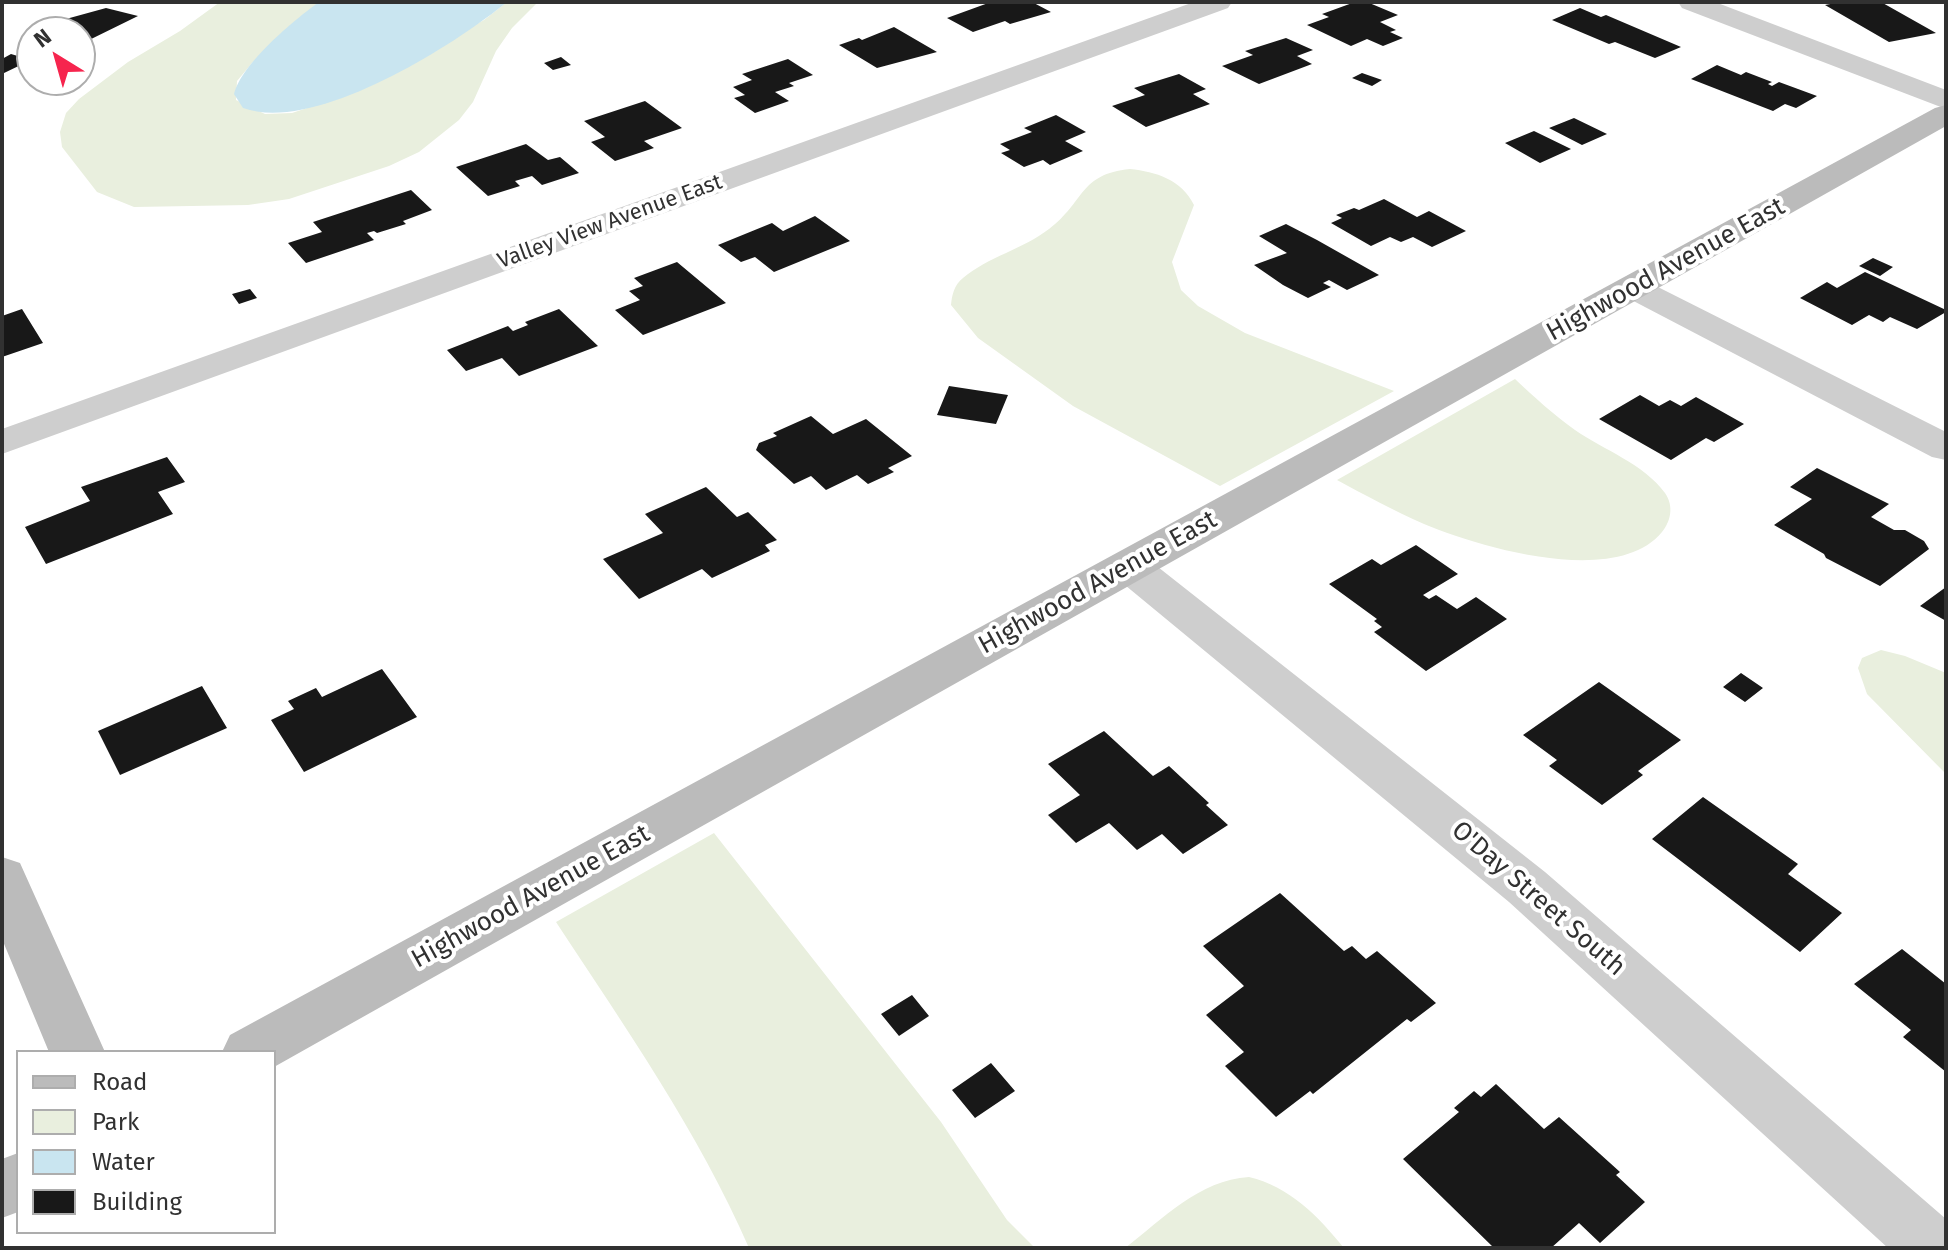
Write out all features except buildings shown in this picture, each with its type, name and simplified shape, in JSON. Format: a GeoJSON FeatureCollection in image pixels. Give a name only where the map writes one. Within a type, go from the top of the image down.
{"type":"FeatureCollection","features":[{"type":"Feature","properties":{"kind":"street","name":"Valley View Avenue East"},"geometry":{"type":"LineString","coordinates":[[2,442],[1219,2]]}},
{"type":"Feature","properties":{"kind":"street"},"geometry":{"type":"LineString","coordinates":[[1691,2],[1946,100]]}},
{"type":"Feature","properties":{"kind":"street","name":"Highwood Avenue East"},"geometry":{"type":"LineString","coordinates":[[254,1050],[1946,114]]}},
{"type":"Feature","properties":{"kind":"street"},"geometry":{"type":"LineString","coordinates":[[1634,288],[1946,448]]}},
{"type":"Feature","properties":{"kind":"street","name":"O'Day Street South"},"geometry":{"type":"LineString","coordinates":[[1129,566],[1527,887],[1933,1248]]}},
{"type":"Feature","properties":{"kind":"street"},"geometry":{"type":"LineString","coordinates":[[2,878],[76,1050]]}},
{"type":"Feature","properties":{"kind":"green space"},"geometry":{"type":"Polygon","coordinates":[[[220,2],[319,2],[252,63],[237,81],[236,100],[265,114],[292,113],[336,98],[484,20],[507,2],[538,2],[512,28],[496,51],[473,102],[459,120],[419,152],[389,166],[289,199],[248,205],[134,207],[97,192],[62,147],[60,132],[66,113],[79,99],[96,96],[96,86],[128,62],[180,31],[220,2]]]}},
{"type":"Feature","properties":{"kind":"green space"},"geometry":{"type":"Polygon","coordinates":[[[1130,169],[1167,178],[1189,196],[1194,205],[1172,262],[1181,290],[1198,306],[1245,333],[1394,391],[1220,486],[1073,406],[978,338],[951,305],[954,290],[960,281],[983,264],[1049,229],[1091,183],[1113,172],[1130,169]]]}},
{"type":"Feature","properties":{"kind":"green space"},"geometry":{"type":"Polygon","coordinates":[[[1515,379],[1575,430],[1635,466],[1656,483],[1668,498],[1670,508],[1668,523],[1662,532],[1641,549],[1613,558],[1546,558],[1448,533],[1402,514],[1337,480],[1515,379]]]}},
{"type":"Feature","properties":{"kind":"green space"},"geometry":{"type":"Polygon","coordinates":[[[1881,650],[1946,673],[1946,774],[1867,694],[1858,668],[1862,658],[1881,650]]]}},
{"type":"Feature","properties":{"kind":"green space"},"geometry":{"type":"Polygon","coordinates":[[[714,833],[941,1122],[1007,1220],[1035,1248],[749,1248],[684,1122],[556,922],[714,833]]]}},
{"type":"Feature","properties":{"kind":"green space"},"geometry":{"type":"Polygon","coordinates":[[[1249,1177],[1290,1195],[1324,1225],[1344,1248],[1125,1248],[1198,1193],[1214,1185],[1249,1177]]]}},
{"type":"Feature","properties":{"kind":"water"},"geometry":{"type":"Polygon","coordinates":[[[319,2],[507,2],[418,62],[343,97],[307,109],[273,113],[243,108],[234,94],[257,56],[319,2]]]}}]}
